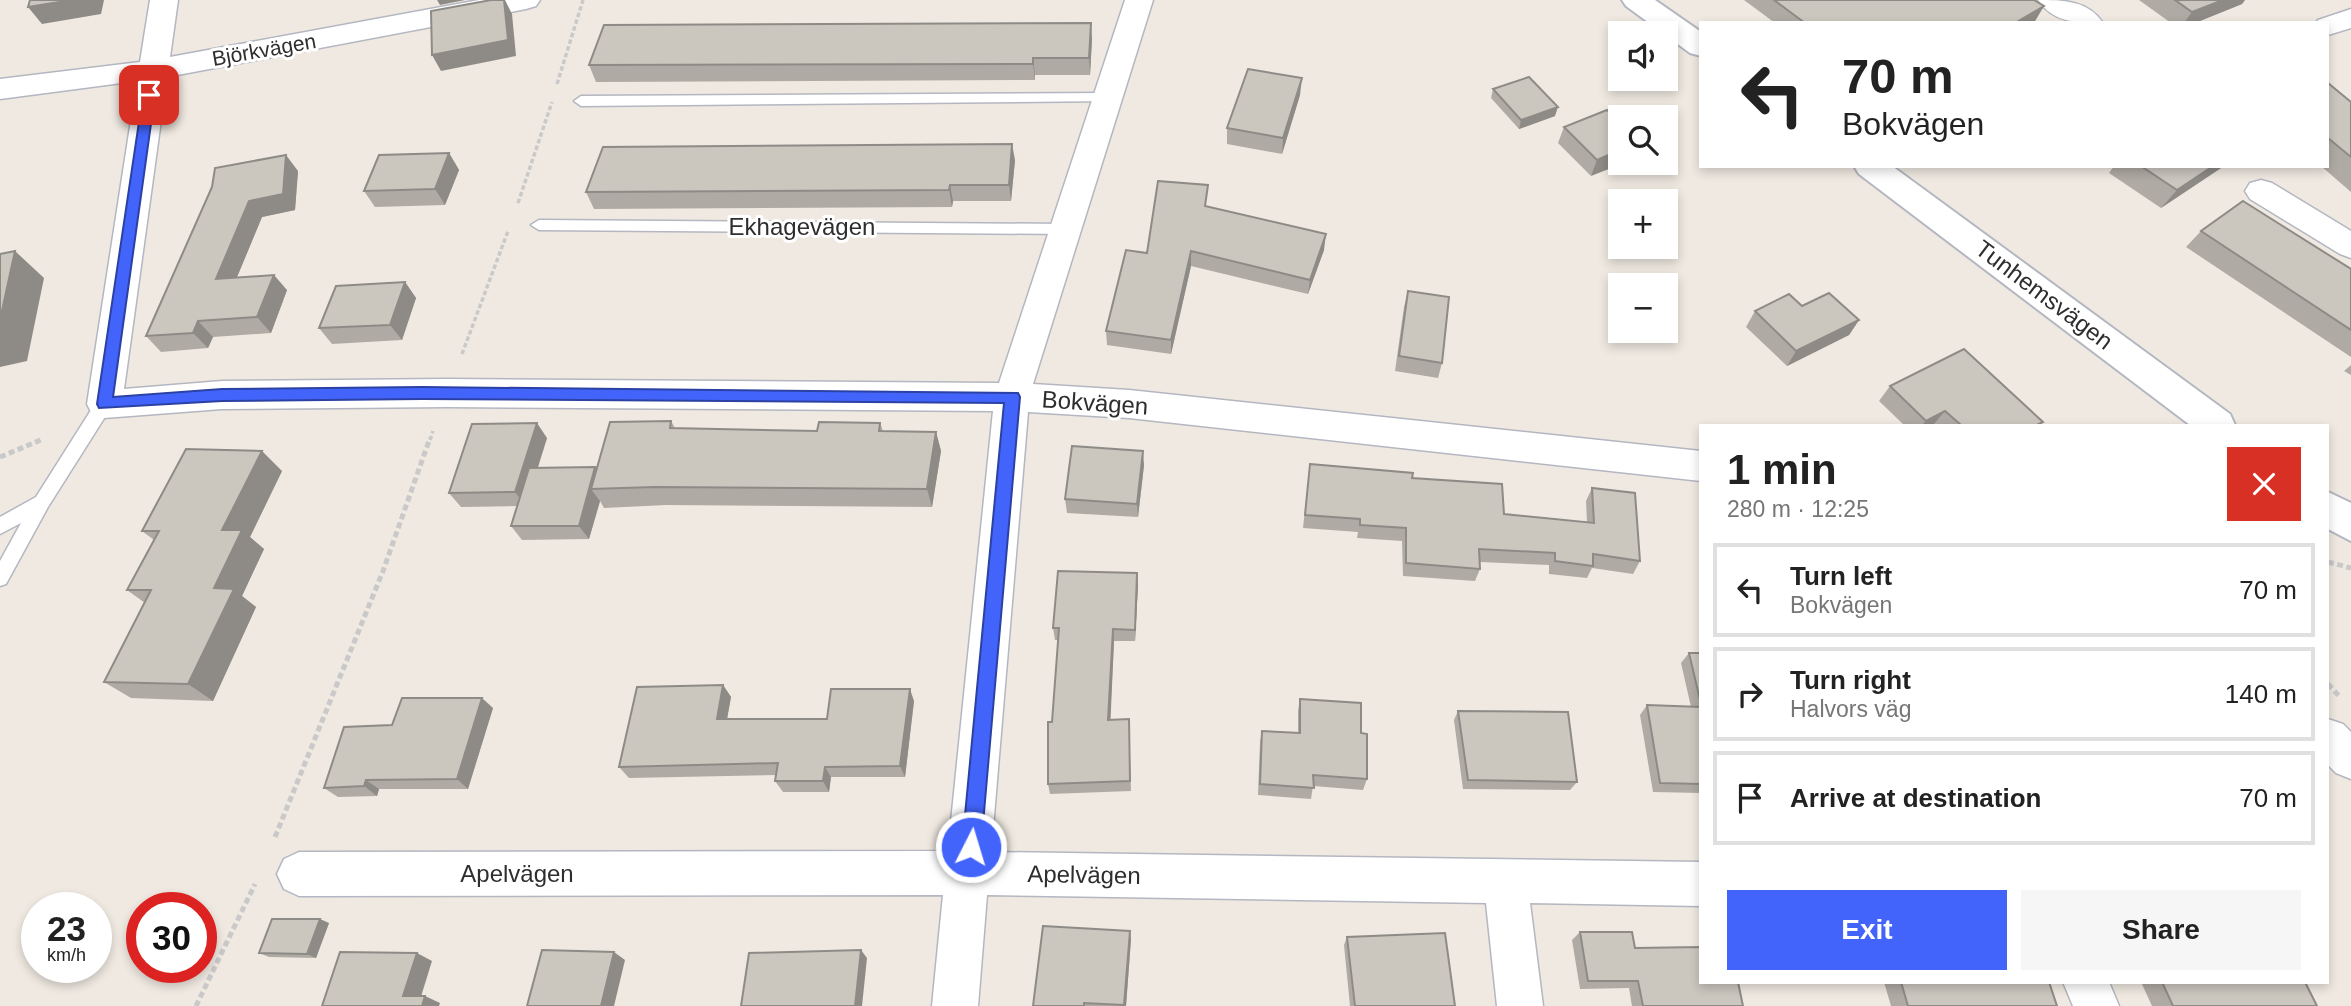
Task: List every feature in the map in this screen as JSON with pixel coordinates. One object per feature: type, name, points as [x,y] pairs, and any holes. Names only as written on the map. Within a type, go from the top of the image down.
[{"type":"street","points":[[104,404],[164,0]]},
{"type":"street","name":"Björkvägen","points":[[0,89],[153,70],[526,0]]},
{"type":"street","points":[[955,1006],[1012,397],[1139,0]]},
{"type":"street","points":[[1636,0],[1699,45]]},
{"type":"street","points":[[2052,0],[2086,21]]},
{"type":"street","points":[[2329,26],[2351,18]]},
{"type":"street","name":"Tunhemsvägen","points":[[1873,168],[2216,424]]},
{"type":"street","points":[[2261,191],[2351,246]]},
{"type":"street","name":"Bokvägen","points":[[104,404],[222,395],[447,393],[1012,397],[1129,404],[1699,466]]},
{"type":"street","points":[[2329,509],[2351,525]]},
{"type":"street","points":[[2329,739],[2351,759]]},
{"type":"street","name":"Apelvägen","points":[[277,864],[1699,884]]},
{"type":"street","points":[[1505,881],[1520,1006]]},
{"type":"street","points":[[2086,984],[2096,1006]]},
{"type":"lane","points":[[581,101],[1108,98]]},
{"type":"lane","name":"Ekhagevägen","points":[[539,225],[1066,229]]},
{"type":"lane","points":[[0,578],[42,502],[104,404]]},
{"type":"lane","points":[[0,526],[42,502]]},
{"type":"path","points":[[556,89],[583,0]]},
{"type":"path","points":[[515,212],[552,101]]},
{"type":"path","points":[[196,1006],[277,864],[510,225]]},
{"type":"building","points":[[30,0],[72,0],[28,7]]},
{"type":"building","points":[[504,0],[508,40],[432,55],[431,11]]},
{"type":"building","points":[[1774,0],[2034,0],[2044,6],[2018,21],[1802,21]]},
{"type":"building","points":[[2175,0],[2223,0],[2192,12]]},
{"type":"building","points":[[1091,23],[1089,58],[1033,58],[1033,64],[589,65],[604,25]]},
{"type":"building","points":[[1248,69],[1302,78],[1283,138],[1227,128]]},
{"type":"building","points":[[1529,77],[1558,107],[1521,120],[1493,89]]},
{"type":"building","points":[[2329,84],[2351,102],[2351,157],[2329,139]]},
{"type":"building","points":[[1607,110],[1608,155],[1597,160],[1564,127]]},
{"type":"building","points":[[1012,144],[1009,185],[950,185],[949,190],[586,192],[603,147]]},
{"type":"building","points":[[449,153],[435,189],[364,191],[379,155]]},
{"type":"building","points":[[286,155],[283,194],[249,201],[216,279],[274,275],[257,317],[198,321],[193,333],[146,336],[212,187],[215,168]]},
{"type":"building","points":[[2144,168],[2210,168],[2177,190]]},
{"type":"building","points":[[1158,181],[1208,185],[1205,206],[1326,234],[1310,280],[1191,251],[1171,340],[1106,331],[1126,250],[1147,253]]},
{"type":"building","points":[[2243,201],[2351,269],[2351,330],[2201,231]]},
{"type":"building","points":[[15,251],[0,320],[0,254]]},
{"type":"building","points":[[405,282],[390,325],[319,328],[336,286]]},
{"type":"building","points":[[1408,291],[1449,297],[1442,363],[1399,356]]},
{"type":"building","points":[[1829,293],[1859,320],[1796,351],[1755,311],[1789,294],[1802,306]]},
{"type":"building","points":[[1964,349],[2043,422],[1960,424],[1945,411],[1926,421],[1890,386]]},
{"type":"building","points":[[671,421],[670,428],[817,431],[819,422],[880,423],[879,431],[936,432],[927,489],[591,489],[610,422]]},
{"type":"building","points":[[537,423],[515,492],[449,493],[472,424]]},
{"type":"building","points":[[1072,446],[1143,451],[1137,504],[1065,499]]},
{"type":"building","points":[[186,449],[262,451],[222,530],[242,530],[214,588],[234,589],[188,684],[104,682],[151,590],[127,590],[159,531],[142,531]]},
{"type":"building","points":[[1310,464],[1413,473],[1412,478],[1502,484],[1504,514],[1594,523],[1592,488],[1635,493],[1640,561],[1593,554],[1593,566],[1555,561],[1555,553],[1479,549],[1480,569],[1406,563],[1406,528],[1360,525],[1360,519],[1305,515]]},
{"type":"building","points":[[595,467],[579,526],[511,526],[529,468]]},
{"type":"building","points":[[1058,571],[1137,573],[1135,630],[1113,629],[1108,720],[1129,719],[1130,781],[1048,784],[1048,722],[1052,722],[1059,628],[1053,628]]},
{"type":"building","points":[[1689,653],[1699,653],[1699,696]]},
{"type":"building","points":[[723,685],[717,719],[827,719],[831,689],[910,689],[900,766],[825,767],[823,781],[775,781],[778,763],[619,767],[637,687]]},
{"type":"building","points":[[402,698],[482,698],[457,779],[366,780],[364,786],[324,788],[344,727],[392,725]]},
{"type":"building","points":[[1300,699],[1361,703],[1361,733],[1367,734],[1367,779],[1313,775],[1314,788],[1260,784],[1262,731],[1300,733]]},
{"type":"building","points":[[1647,705],[1699,707],[1699,784],[1660,783]]},
{"type":"building","points":[[1458,711],[1568,712],[1577,782],[1468,780]]},
{"type":"building","points":[[272,919],[320,919],[307,954],[259,953]]},
{"type":"building","points":[[1043,926],[1130,931],[1124,1005],[1084,1003],[1084,1006],[1033,1006]]},
{"type":"building","points":[[1580,932],[1632,932],[1635,948],[1699,947],[1699,984],[1738,984],[1743,1006],[1643,1006],[1638,981],[1588,981]]},
{"type":"building","points":[[1445,933],[1455,1006],[1355,1006],[1347,937]]},
{"type":"building","points":[[542,950],[614,952],[601,1006],[527,1006]]},
{"type":"building","points":[[861,950],[855,1006],[741,1006],[749,953]]},
{"type":"building","points":[[340,952],[417,953],[403,996],[425,996],[422,1006],[322,1006]]},
{"type":"building","points":[[1902,984],[2050,984],[2057,1006],[1908,1006]]},
{"type":"building","points":[[2163,984],[2306,984],[2317,1006],[2173,1006]]},
{"type":"route","points":[[149,95],[104,404],[222,395],[422,393],[1012,397],[971,847]]}]
